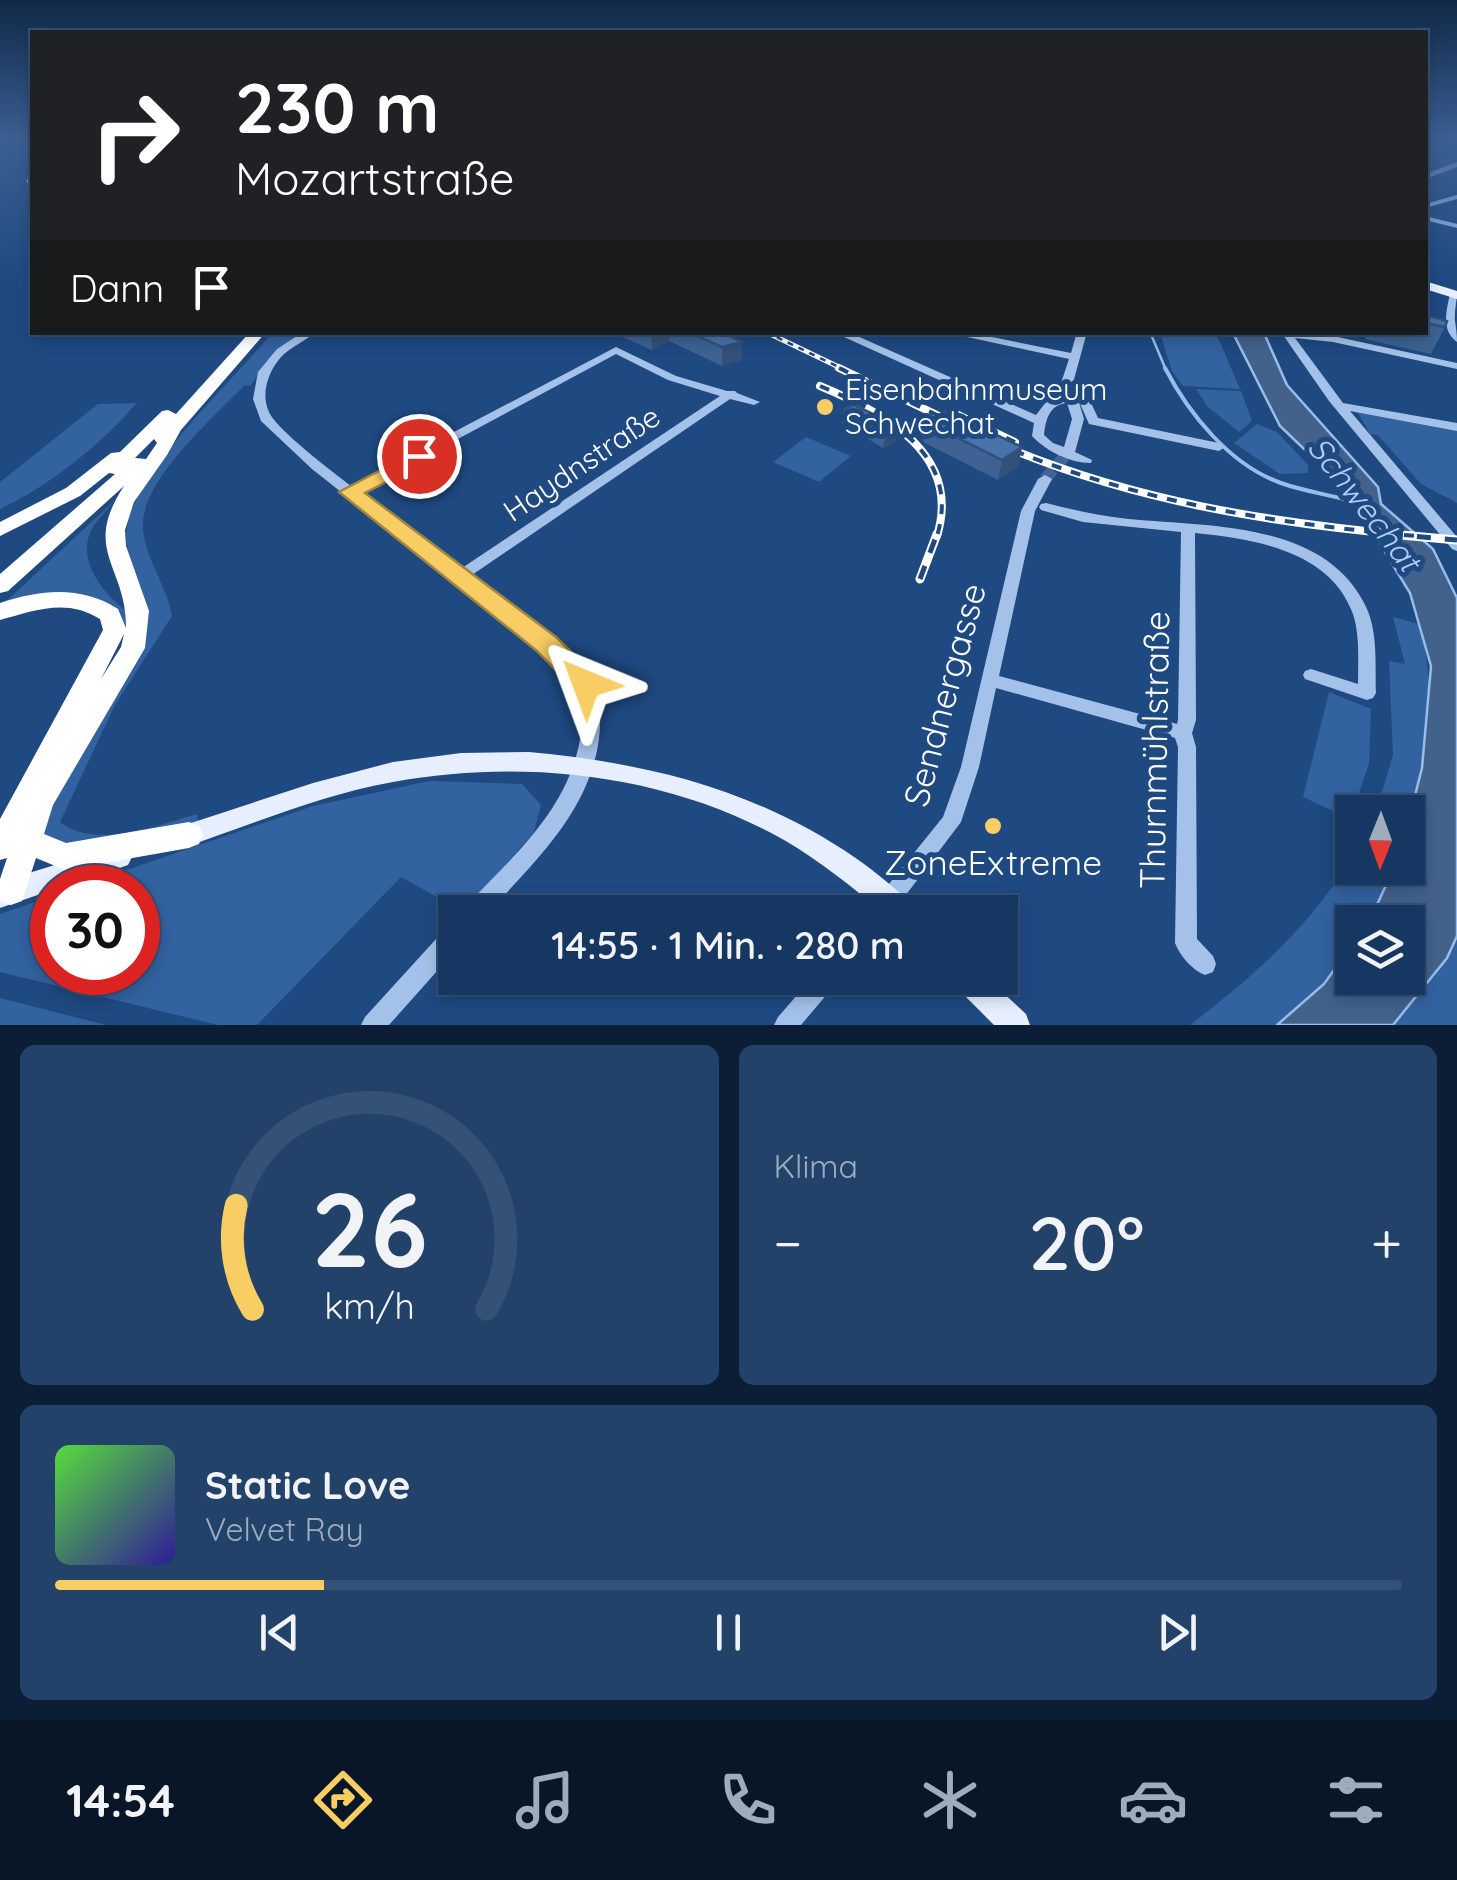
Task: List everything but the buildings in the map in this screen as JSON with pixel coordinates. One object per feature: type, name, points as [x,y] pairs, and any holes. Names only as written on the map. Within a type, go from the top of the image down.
[{"type":"highway","points":[[0,568],[134,450],[229,350],[250,337]]},
{"type":"highway","points":[[0,586],[172,430],[250,337]]},
{"type":"highway","points":[[13,843],[133,648],[141,623],[138,600],[116,555],[115,530],[120,508],[167,444],[172,430]]},
{"type":"highway","points":[[0,530],[46,509],[134,450]]},
{"type":"highway","points":[[0,612],[33,602],[83,600],[110,615],[115,630],[13,843],[6,893]]},
{"type":"highway","points":[[13,843],[65,858],[189,835]]},
{"type":"main road","points":[[1428,287],[1456,294]]},
{"type":"main road","points":[[6,893],[394,772],[479,762],[581,766],[660,780],[768,818],[812,842],[874,895]]},
{"type":"main road","points":[[984,995],[1015,1025]]},
{"type":"street","points":[[1428,205],[1457,196]]},
{"type":"street","points":[[1428,219],[1457,226]]},
{"type":"street","points":[[1456,294],[1449,320],[1457,339]]},
{"type":"street","points":[[304,335],[264,372],[260,404],[272,427],[582,675],[591,713],[581,766],[556,821],[490,895]]},
{"type":"street","points":[[845,335],[1040,421]]},
{"type":"street","points":[[969,335],[1075,357]]},
{"type":"street","points":[[1070,450],[1078,426],[1067,380],[1081,335]]},
{"type":"street","points":[[1287,335],[1339,406],[1457,546]]},
{"type":"street","points":[[1294,335],[1350,342],[1457,366]]},
{"type":"street","points":[[350,492],[616,350],[672,378],[754,402]]},
{"type":"street","name":"Haydnstraße","points":[[460,576],[731,394]]},
{"type":"street","points":[[1086,460],[1038,436],[1040,421],[1050,402],[1083,396],[1093,421],[1219,447]]},
{"type":"street","points":[[1339,406],[1457,427]]},
{"type":"street","name":"Sendnergasse","points":[[900,895],[951,822],[991,680],[1028,510],[1045,479]]},
{"type":"street","points":[[1046,507],[1098,522],[1212,530],[1296,548],[1316,557],[1357,604],[1364,627],[1367,693],[1311,675]]},
{"type":"street","name":"Thurnmühlstraße","points":[[1188,530],[1188,681],[1183,733],[1187,747],[1186,943],[1205,964]]},
{"type":"street","points":[[991,680],[1183,733]]},
{"type":"street","points":[[374,1025],[438,954]]},
{"type":"street","points":[[786,1025],[812,995]]},
{"type":"shaded area","points":[[270,335],[297,335],[262,367],[251,386],[245,385],[198,432],[153,491],[143,528],[172,616],[115,705],[60,822],[75,830],[109,835],[197,814],[198,822],[86,849],[48,839],[43,831],[48,808],[144,640],[146,610],[130,563],[126,537],[143,486],[185,430]]},
{"type":"shaded area","points":[[1161,335],[1217,335],[1240,389],[1183,386],[1172,371]]},
{"type":"shaded area","points":[[1196,389],[1241,391],[1252,421],[1239,432],[1207,406]]},
{"type":"shaded area","points":[[137,403],[74,463],[0,509],[0,482],[98,404]]},
{"type":"shaded area","points":[[1357,411],[1457,430],[1457,503],[1421,484],[1378,435],[1370,434]]},
{"type":"shaded area","points":[[1257,424],[1277,432],[1308,465],[1308,473],[1280,474],[1234,443]]},
{"type":"shaded area","points":[[806,437],[851,456],[819,482],[773,462]]},
{"type":"shaded area","points":[[115,500],[92,529],[87,555],[95,576],[125,610],[127,629],[116,613],[87,597],[53,596],[0,607]]},
{"type":"shaded area","points":[[1393,617],[1419,624],[1429,699],[1415,795],[1381,795],[1393,755],[1389,661],[1405,664]]},
{"type":"shaded area","points":[[1329,692],[1371,709],[1369,764],[1358,795],[1335,795],[1335,812],[1303,797]]},
{"type":"shaded area","points":[[429,781],[522,784],[541,805],[534,832],[479,895],[438,898],[401,877],[257,1025],[218,1025],[95,995],[160,995],[160,865],[141,865],[313,806]]},
{"type":"shaded area","points":[[1335,883],[1386,885],[1377,905],[1335,905],[1335,970],[1316,995],[1290,1017],[1277,1025],[1190,1025],[1279,949]]},
{"type":"shaded area","points":[[30,904],[30,979],[0,972],[0,914]]},
{"type":"shaded area","points":[[1457,936],[1457,1025],[1393,1025],[1417,995],[1425,995],[1425,985],[1447,958]]},
{"type":"shaded area","points":[[0,998],[106,1025],[0,1025]]},
{"type":"water","name":"Schwechat","points":[[1234,335],[1265,335],[1287,385],[1378,487],[1381,504],[1433,549],[1457,598],[1457,936],[1447,958],[1425,985],[1425,905],[1377,905],[1386,885],[1425,885],[1425,795],[1415,795],[1422,768],[1431,666],[1410,593],[1347,490],[1280,426]]},
{"type":"water","points":[[1335,969],[1335,995],[1417,995],[1393,1025],[1277,1025],[1324,984]]},
{"type":"waterway","points":[[1151,335],[1166,369]]},
{"type":"waterway","name":"Schwechat","points":[[1166,369],[1199,420],[1245,464],[1281,483],[1358,503]]},
{"type":"tunnel","points":[[1045,479],[1070,450]]},
{"type":"railway","points":[[772,335],[845,370]]},
{"type":"railway","points":[[839,368],[964,428]]},
{"type":"railway","points":[[820,386],[892,424],[928,460],[938,482],[942,507],[937,536]]},
{"type":"railway","points":[[952,412],[1015,442]]},
{"type":"railway","points":[[996,443],[1098,480],[1202,506],[1308,524],[1416,536]]},
{"type":"railway","points":[[920,579],[937,534]]},
{"type":"railway","points":[[1389,534],[1457,540]]},
{"type":"place","name":"Eisenbahnmuseum Schwechat","points":[[825,407]]},
{"type":"place","name":"ZoneExtreme","points":[[993,826]]},
{"type":"route","points":[[419,456],[350,492],[546,644],[582,675],[586,684]]}]
